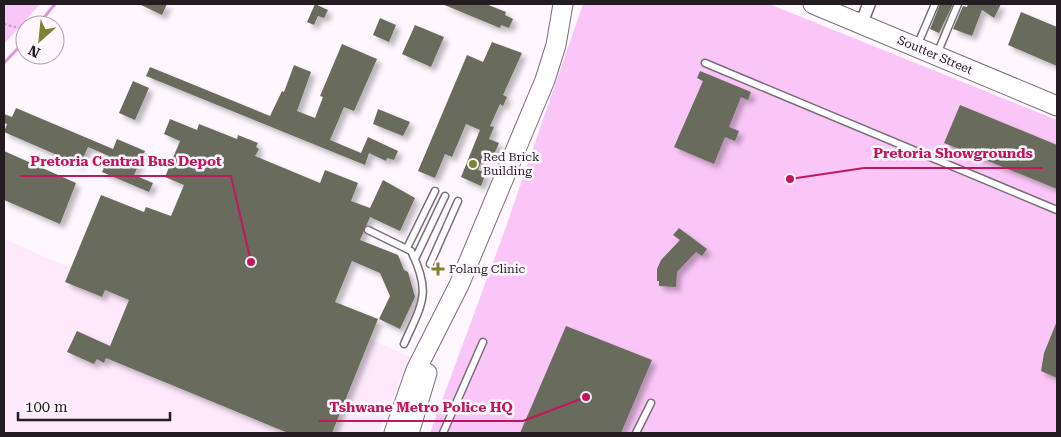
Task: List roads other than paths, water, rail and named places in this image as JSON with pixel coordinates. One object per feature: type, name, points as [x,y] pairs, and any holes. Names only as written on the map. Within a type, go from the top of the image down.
[{"type":"main road","name":"Soutter Street","points":[[813,4],[1057,106]]},
{"type":"main road","points":[[408,433],[419,363],[459,285],[545,80],[563,9]]},
{"type":"lane","points":[[861,24],[866,4]]},
{"type":"lane","points":[[861,24],[872,4]]},
{"type":"lane","points":[[916,47],[935,4]]},
{"type":"lane","points":[[937,55],[958,4]]},
{"type":"lane","points":[[705,63],[1057,210]]},
{"type":"lane","points":[[408,248],[434,191]]},
{"type":"lane","points":[[415,259],[446,196]]},
{"type":"lane","points":[[430,264],[458,201]]},
{"type":"lane","points":[[368,230],[408,248],[415,259],[424,290],[422,303],[404,344]]},
{"type":"lane","points":[[443,433],[483,342]]},
{"type":"lane","points":[[636,433],[651,403]]},
{"type":"waterway","points":[[46,15],[55,4]]},
{"type":"waterway","points":[[4,63],[15,51]]},
{"type":"place","name":"Red Brick Building","points":[[473,164]]},
{"type":"place","name":"Pretoria Showgrounds","points":[[790,179]]},
{"type":"place","name":"Pretoria Central Bus Depot","points":[[251,262]]},
{"type":"place","name":"Folang Clinic","points":[[438,269]]},
{"type":"place","name":"Tshwane Metro Police HQ","points":[[586,397]]}]
